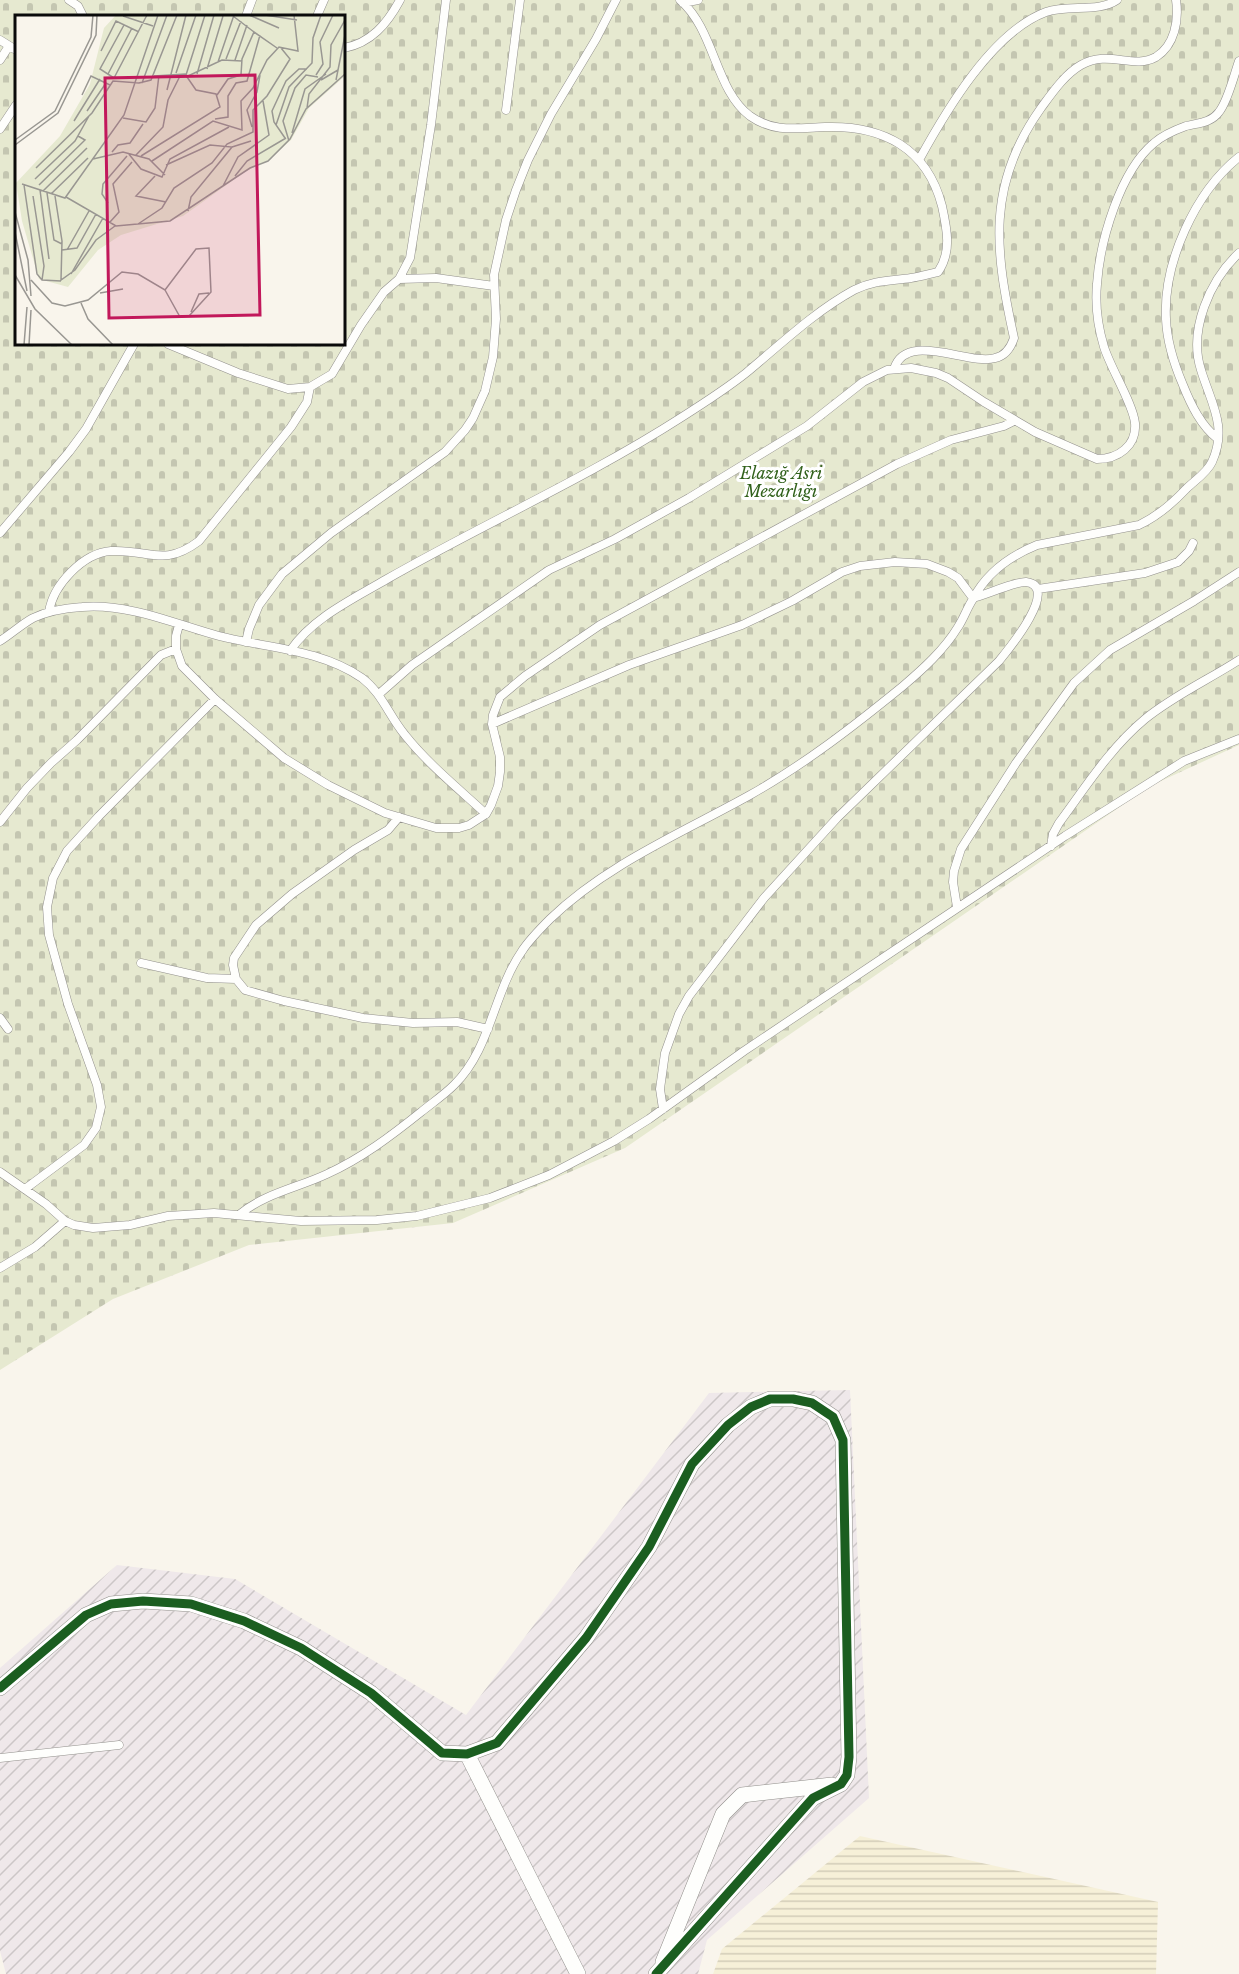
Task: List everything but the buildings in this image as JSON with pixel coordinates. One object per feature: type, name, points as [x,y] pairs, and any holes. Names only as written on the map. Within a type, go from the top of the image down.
[{"type":"street","points":[[0,1688],[86,1615],[111,1605],[143,1601],[191,1604],[244,1621],[301,1648],[371,1693],[442,1753],[467,1754],[497,1743],[586,1638],[649,1547],[692,1464],[728,1425],[751,1407],[770,1399],[812,1402],[833,1417],[843,1440],[849,1757],[846,1775],[841,1784],[813,1797],[657,1973]]},
{"type":"street","points":[[467,1754],[578,1974]]},
{"type":"street","points":[[657,1973],[723,1814],[742,1795],[841,1784]]},
{"type":"lane","points":[[69,0],[80,3]]},
{"type":"lane","points":[[246,15],[252,0]]},
{"type":"lane","points":[[317,15],[324,0]]},
{"type":"lane","points":[[345,48],[361,42],[379,30],[392,15],[400,0]]},
{"type":"lane","points":[[170,345],[238,373],[288,388],[310,387],[333,374],[384,292],[399,279],[414,245],[446,0]]},
{"type":"lane","points":[[506,110],[520,0]]},
{"type":"lane","points":[[246,642],[259,605],[282,574],[331,533],[395,485],[445,452],[465,430],[480,405],[493,357],[496,263],[506,220],[528,160],[551,114],[596,39],[615,0]]},
{"type":"lane","points":[[682,1],[698,0]]},
{"type":"lane","points":[[919,160],[957,96],[995,48],[1017,28],[1046,12],[1064,7],[1111,5],[1117,0]]},
{"type":"lane","points":[[894,369],[902,356],[927,350],[989,359],[1001,356],[1011,346],[1014,338],[1000,259],[998,220],[1009,170],[1025,135],[1049,98],[1079,66],[1107,58],[1140,62],[1162,52],[1168,45],[1175,27],[1176,0]]},
{"type":"lane","points":[[290,651],[309,628],[353,599],[604,464],[683,416],[744,375],[801,325],[854,290],[880,281],[938,272],[943,264],[948,248],[943,213],[934,180],[919,160],[893,140],[862,130],[827,127],[784,129],[771,127],[748,115],[732,95],[703,30],[682,1]]},
{"type":"lane","points":[[0,40],[13,48],[0,60]]},
{"type":"lane","points":[[379,694],[412,666],[549,570],[615,538],[688,498],[807,426],[864,382],[887,370],[923,370],[948,378],[1014,421],[1066,446],[1097,459],[1115,457],[1129,446],[1135,431],[1135,423],[1104,347],[1097,310],[1098,272],[1106,236],[1114,211],[1137,161],[1165,135],[1215,117],[1221,110],[1239,62]]},
{"type":"lane","points":[[0,129],[15,106]]},
{"type":"lane","points":[[1218,438],[1209,432],[1198,415],[1179,375],[1167,336],[1166,301],[1173,264],[1188,224],[1219,175],[1239,157]]},
{"type":"lane","points":[[240,1214],[254,1203],[280,1191],[345,1166],[380,1144],[455,1085],[476,1055],[521,952],[568,903],[608,873],[782,776],[842,736],[934,657],[958,627],[984,582],[998,568],[1023,551],[1037,545],[1127,529],[1160,514],[1210,465],[1218,438],[1219,419],[1200,368],[1198,336],[1211,291],[1227,266],[1239,253]]},
{"type":"lane","points":[[399,279],[435,278],[494,286]]},
{"type":"lane","points":[[0,533],[86,429],[133,345]]},
{"type":"lane","points":[[49,612],[53,597],[61,582],[95,555],[115,551],[161,557],[184,551],[199,541],[291,427],[307,402],[310,387]]},
{"type":"lane","points":[[179,625],[176,649],[182,666],[215,699],[284,758],[328,785],[385,813],[436,828],[452,829],[468,825],[486,814],[495,796],[500,772],[500,757],[492,724],[493,715],[500,697],[525,676],[600,625],[914,455],[951,440],[1004,426],[1014,421]]},
{"type":"lane","points":[[973,598],[1020,583],[1029,583],[1038,589],[1145,573],[1178,562],[1190,551],[1193,543]]},
{"type":"lane","points":[[492,724],[629,665],[742,626],[842,572],[860,566],[895,562],[927,564],[958,578],[973,598]]},
{"type":"lane","points":[[957,907],[953,882],[961,849],[1016,763],[1074,683],[1110,650],[1239,572]]},
{"type":"lane","points":[[663,1109],[660,1089],[665,1053],[679,1014],[689,996],[764,898],[837,818],[999,661],[1012,645],[1035,607],[1039,596],[1038,589]]},
{"type":"lane","points":[[0,641],[32,618],[49,612],[75,607],[100,606],[143,614],[246,642],[309,655],[346,669],[363,679],[379,694],[406,736],[486,814]]},
{"type":"lane","points":[[0,822],[27,788],[51,763],[77,740],[161,655],[176,649]]},
{"type":"lane","points":[[1051,846],[1053,834],[1059,823],[1130,733],[1160,708],[1239,660]]},
{"type":"lane","points":[[25,1189],[84,1145],[96,1128],[101,1107],[97,1084],[68,1004],[49,935],[47,907],[53,878],[67,851],[215,699]]},
{"type":"lane","points":[[0,1172],[65,1221],[84,1227],[112,1228],[188,1214],[240,1214],[301,1221],[336,1222],[417,1216],[490,1198],[549,1175],[614,1141],[957,907],[1051,846],[1184,761],[1239,739]]},
{"type":"lane","points":[[399,817],[388,830],[354,850],[292,894],[256,925],[234,958],[236,979],[245,990],[363,1018],[413,1023],[457,1022],[488,1029]]},
{"type":"lane","points":[[141,963],[207,978],[236,979]]},
{"type":"lane","points":[[0,1018],[8,1029]]},
{"type":"lane","points":[[0,1268],[35,1247],[65,1221]]},
{"type":"lane","points":[[0,1758],[119,1745]]},
{"type":"shaded area","points":[[850,1390],[869,1798],[707,1940],[698,1974],[6,1974],[0,1951],[0,1668],[117,1565],[235,1579],[466,1715],[709,1393]]},
{"type":"shaded area","points":[[860,1836],[1158,1902],[1156,1974],[713,1974],[722,1949]]},
{"type":"green space","name":"Elazığ Asri Mezarlığı","points":[[0,0],[1239,0],[1239,745],[1150,786],[625,1148],[453,1223],[249,1245],[113,1299],[0,1370]]},
{"type":"cycle path","points":[[0,1688],[86,1615],[111,1604],[143,1601],[191,1604],[244,1621],[301,1648],[371,1693],[442,1753],[467,1754],[497,1743],[586,1638],[649,1547],[692,1464],[728,1425],[751,1407],[770,1399],[793,1399],[812,1403],[833,1417],[843,1440],[849,1757],[847,1775],[841,1784],[813,1798],[656,1974]]}]
